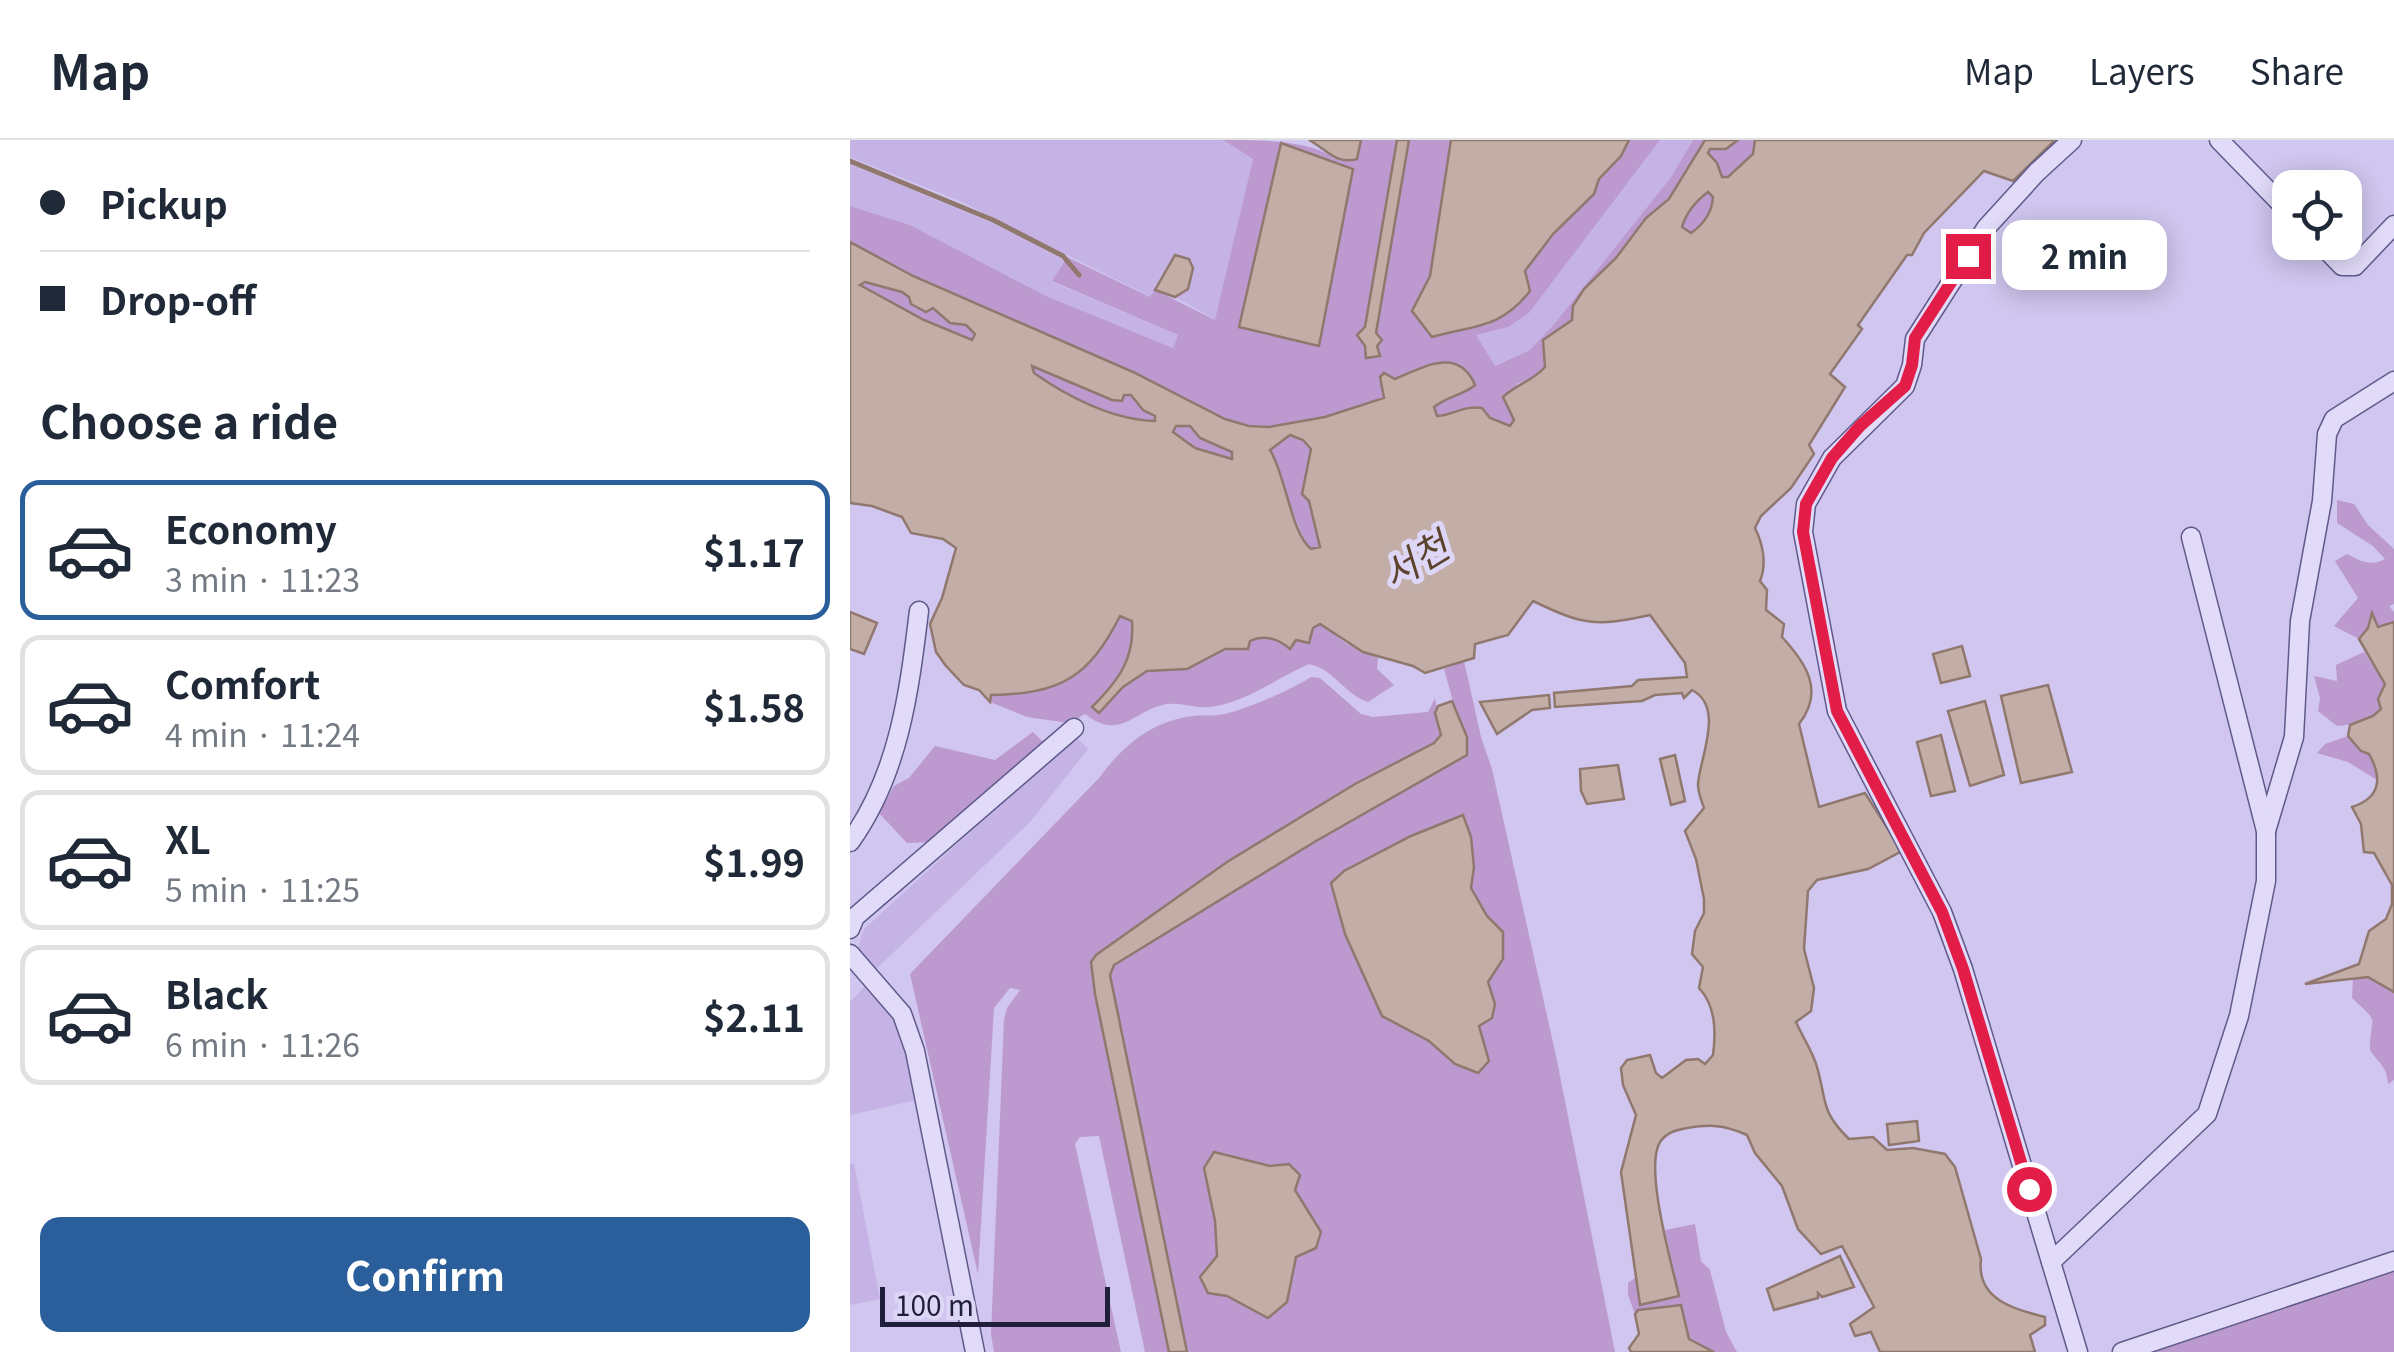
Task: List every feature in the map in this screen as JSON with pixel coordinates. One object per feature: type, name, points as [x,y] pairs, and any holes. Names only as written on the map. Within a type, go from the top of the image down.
[{"type":"street","points":[[2072,140],[1986,228],[1915,338],[1905,386],[1860,426],[1832,458],[1806,504],[1803,532],[1837,711],[1942,912],[1963,969],[2078,1352]]},
{"type":"street","points":[[2219,140],[2272,194]]},
{"type":"street","points":[[2362,258],[2394,226]]},
{"type":"street","points":[[2336,260],[2342,266],[2354,266],[2360,260]]},
{"type":"street","points":[[2266,831],[2294,736],[2300,621],[2322,501],[2328,434],[2334,420],[2394,381]]},
{"type":"street","points":[[2051,1262],[2207,1114],[2240,1016],[2266,881],[2266,831],[2192,537]]},
{"type":"street","points":[[850,842],[871,813],[899,738],[919,610]]},
{"type":"street","points":[[850,928],[855,917],[1074,728]]},
{"type":"street","points":[[850,954],[902,1014],[915,1051],[975,1352]]},
{"type":"street","points":[[2122,1352],[2394,1261]]},
{"type":"shaded area","points":[[850,140],[1223,140],[1253,159],[1216,320],[1175,297],[1182,294],[1174,255],[1151,297],[962,202],[850,157]]},
{"type":"shaded area","points":[[1223,140],[1283,142],[1334,158],[1357,158],[1361,140],[1397,140],[1365,327],[1357,335],[1365,346],[1366,358],[1382,340],[1376,333],[1409,140],[1451,140],[1430,276],[1412,311],[1468,327],[1488,325],[1553,234],[1594,194],[1599,179],[1621,156],[1629,140],[1660,140],[1529,313],[1508,327],[1476,335],[1495,366],[1530,350],[1671,177],[1693,140],[1705,140],[1669,199],[1646,218],[1616,258],[1584,289],[1573,306],[1572,320],[1543,350],[1546,367],[1537,376],[1517,384],[1510,426],[1490,418],[1482,408],[1437,416],[1434,407],[1457,392],[1469,391],[1429,366],[1395,379],[1380,378],[1384,398],[1325,417],[1269,427],[1249,426],[1225,419],[1133,372],[913,276],[850,242],[850,206],[910,225],[1046,296],[1173,348],[1178,335],[1052,281],[1067,257],[1150,297],[1155,290],[1215,320],[1253,159]]},
{"type":"shaded area","points":[[1660,140],[1693,140],[1671,177],[1555,323],[1530,350],[1494,366],[1475,335],[1508,327],[1529,313]]},
{"type":"shaded area","points":[[1738,140],[1755,140],[1757,144],[1743,165],[1722,177],[1708,153],[1710,148],[1726,149]]},
{"type":"shaded area","points":[[850,164],[992,223],[1064,260],[1052,282],[1178,335],[1173,348],[1046,296],[910,225],[850,206]]},
{"type":"shaded area","points":[[1708,192],[1713,197],[1707,218],[1691,233],[1682,228],[1692,208]]},
{"type":"shaded area","points":[[865,282],[909,295],[945,319],[966,324],[975,334],[972,340],[924,320],[859,284]]},
{"type":"shaded area","points":[[1032,366],[1112,400],[1131,394],[1143,410],[1155,417],[1155,422],[1092,405],[1034,373]]},
{"type":"shaded area","points":[[1176,426],[1190,426],[1200,438],[1232,452],[1232,459],[1195,448],[1173,432]]},
{"type":"shaded area","points":[[1290,435],[1303,440],[1311,449],[1302,494],[1309,501],[1321,547],[1311,549],[1306,543],[1270,450]]},
{"type":"shaded area","points":[[2337,500],[2354,504],[2368,525],[2394,549],[2394,604],[2389,606],[2394,622],[2368,628],[2359,639],[2334,626],[2358,598],[2335,561],[2347,554],[2370,563],[2385,559],[2373,546],[2337,523]]},
{"type":"shaded area","points":[[1120,615],[1132,621],[1128,658],[1110,688],[1092,706],[1147,671],[1197,664],[1208,655],[1258,637],[1296,639],[1320,624],[1347,644],[1378,658],[1377,669],[1394,685],[1368,702],[1326,671],[1309,664],[1236,701],[1210,707],[1163,705],[1117,725],[1097,722],[1085,714],[1069,723],[1027,717],[990,702],[991,695],[1035,691],[1070,678],[1097,654]]},
{"type":"shaded area","points":[[2364,652],[2385,684],[2379,699],[2381,709],[2360,721],[2337,726],[2318,711],[2320,698],[2314,676],[2337,681],[2336,665]]},
{"type":"shaded area","points":[[1464,661],[1492,769],[1556,1056],[1615,1352],[1187,1352],[1110,975],[1114,965],[1466,755],[1444,669]],"holes":[[[1463,815],[1471,837],[1471,887],[1487,916],[1503,932],[1503,959],[1487,982],[1495,1004],[1479,1026],[1482,1046],[1478,1073],[1455,1065],[1429,1041],[1382,1016],[1345,934],[1331,883],[1411,836]],[[1251,1161],[1300,1175],[1295,1190],[1316,1248],[1296,1257],[1287,1302],[1267,1318],[1227,1296],[1208,1293],[1200,1276],[1217,1256],[1215,1221],[1204,1169]]]},
{"type":"shaded area","points":[[1311,677],[1320,678],[1361,714],[1373,717],[1428,712],[1435,698],[1441,735],[1434,743],[1355,784],[1227,862],[1091,962],[1169,1352],[1145,1352],[1099,1136],[1080,1137],[1075,1144],[1121,1352],[994,1352],[991,1334],[1004,1020],[1020,990],[1010,988],[994,1008],[978,1274],[910,974],[1136,739],[1172,720],[1245,708]]},
{"type":"shaded area","points":[[1033,732],[1043,742],[934,842],[907,843],[879,813],[894,786],[909,778],[935,746],[995,760]]},
{"type":"shaded area","points":[[1075,736],[1088,749],[1031,821],[873,972],[856,955],[864,929]]},
{"type":"shaded area","points":[[2348,736],[2369,754],[2379,781],[2348,762],[2317,753],[2325,744]]},
{"type":"shaded area","points":[[2353,978],[2378,980],[2394,992],[2394,1080],[2388,1084],[2384,1069],[2370,1050],[2371,1017],[2352,998]]},
{"type":"shaded area","points":[[870,981],[899,1016],[921,1099],[850,1115],[850,1002]]},
{"type":"shaded area","points":[[854,1163],[880,1299],[850,1305],[850,1164]]},
{"type":"shaded area","points":[[1695,1224],[1701,1261],[1710,1270],[1726,1332],[1737,1352],[1714,1352],[1689,1339],[1681,1305],[1638,1310],[1635,1314],[1628,1295],[1628,1283],[1636,1277],[1640,1305],[1679,1296],[1665,1230]]},
{"type":"shaded area","points":[[2394,1269],[2394,1352],[2153,1352],[2175,1341]]},
{"type":"water","points":[[1309,140],[1361,140],[1357,159],[1350,160],[1337,158]]},
{"type":"water","points":[[1397,140],[1409,140],[1376,333],[1382,340],[1377,346],[1380,356],[1366,358],[1365,346],[1357,335],[1365,327]]},
{"type":"water","points":[[1451,140],[1629,140],[1621,156],[1599,179],[1594,194],[1553,234],[1525,271],[1530,291],[1519,303],[1486,324],[1432,337],[1412,311],[1430,276]]},
{"type":"water","name":"서천","points":[[1705,140],[1738,140],[1726,149],[1710,149],[1708,153],[1722,177],[1728,177],[1753,154],[1755,140],[2055,140],[2013,181],[1984,171],[1924,233],[1912,255],[1907,255],[1858,325],[1862,329],[1830,374],[1845,387],[1809,445],[1814,454],[1791,488],[1761,516],[1755,528],[1763,554],[1760,581],[1767,590],[1766,610],[1784,624],[1782,637],[1809,678],[1811,700],[1799,724],[1819,807],[1865,793],[1902,851],[1868,869],[1817,880],[1808,891],[1804,949],[1814,988],[1811,1011],[1796,1022],[1815,1061],[1829,1113],[1849,1139],[1873,1137],[1887,1150],[1913,1148],[1945,1154],[1955,1167],[1981,1259],[1984,1284],[2009,1306],[2045,1317],[2045,1325],[2030,1335],[2035,1352],[1880,1352],[1871,1332],[1855,1336],[1850,1324],[1874,1307],[1842,1246],[1821,1254],[1798,1229],[1782,1186],[1755,1153],[1747,1135],[1717,1126],[1679,1130],[1660,1142],[1656,1155],[1657,1194],[1679,1296],[1640,1305],[1621,1172],[1636,1115],[1623,1085],[1621,1068],[1627,1060],[1650,1055],[1656,1073],[1662,1078],[1686,1060],[1698,1059],[1705,1064],[1713,1055],[1713,1020],[1709,1003],[1699,988],[1703,967],[1692,954],[1704,899],[1696,859],[1685,831],[1704,808],[1698,784],[1709,720],[1702,698],[1692,690],[1684,698],[1682,693],[1655,695],[1642,701],[1555,707],[1554,693],[1687,677],[1685,663],[1650,615],[1590,622],[1533,601],[1508,635],[1475,644],[1474,658],[1425,673],[1363,652],[1320,624],[1313,628],[1309,643],[1296,640],[1290,649],[1276,640],[1261,638],[1250,641],[1248,649],[1225,649],[1187,669],[1147,671],[1123,687],[1099,713],[1092,707],[1117,678],[1131,647],[1132,621],[1120,616],[1097,654],[1070,678],[1036,691],[991,695],[990,702],[979,690],[964,685],[936,652],[930,624],[956,548],[943,539],[911,533],[902,517],[850,503],[850,242],[913,276],[1133,372],[1225,419],[1249,426],[1269,427],[1325,417],[1384,398],[1380,377],[1384,373],[1395,379],[1418,369],[1451,363],[1468,373],[1475,385],[1434,407],[1437,416],[1482,408],[1490,418],[1510,426],[1514,420],[1503,397],[1545,367],[1543,340],[1572,320],[1573,306],[1584,289],[1616,258],[1646,218],[1669,199]],"holes":[[[1708,192],[1713,197],[1703,222],[1691,233],[1682,227],[1696,203]],[[865,282],[902,292],[911,304],[926,312],[933,308],[950,323],[966,325],[975,334],[972,340],[924,320],[860,285]],[[1032,366],[1112,400],[1122,401],[1124,395],[1131,395],[1143,410],[1155,416],[1155,421],[1092,406],[1034,373]],[[1176,426],[1190,426],[1200,438],[1232,452],[1232,459],[1195,448],[1173,432]],[[1290,435],[1303,440],[1311,449],[1302,494],[1309,501],[1320,547],[1311,549],[1298,530],[1270,450]]]},
{"type":"water","points":[[1281,143],[1353,169],[1319,346],[1239,327]]},
{"type":"water","points":[[1175,255],[1189,259],[1193,268],[1188,289],[1175,297],[1155,290]]},
{"type":"water","points":[[850,612],[877,623],[864,654],[850,649]]},
{"type":"water","points":[[2372,613],[2378,627],[2394,622],[2394,992],[2368,977],[2305,984],[2359,964],[2369,931],[2386,919],[2392,904],[2392,885],[2374,853],[2364,852],[2361,824],[2352,807],[2373,793],[2377,779],[2369,754],[2348,736],[2350,725],[2381,709],[2378,699],[2385,684],[2359,639],[2368,628]]},
{"type":"water","points":[[1962,646],[1970,676],[1941,683],[1933,654]]},
{"type":"water","points":[[2048,685],[2072,772],[2021,783],[2001,696]]},
{"type":"water","points":[[1549,695],[1550,708],[1532,710],[1497,734],[1480,702]]},
{"type":"water","points":[[1452,701],[1467,737],[1467,755],[1316,841],[1114,965],[1110,975],[1187,1352],[1169,1352],[1091,962],[1227,862],[1355,784],[1434,743],[1441,735],[1435,713],[1438,706]]},
{"type":"water","points":[[1985,701],[2004,775],[1970,786],[1948,711]]},
{"type":"water","points":[[1941,735],[1955,791],[1931,796],[1917,742]]},
{"type":"water","points":[[1675,755],[1685,801],[1671,805],[1660,759]]},
{"type":"water","points":[[1618,765],[1624,799],[1587,804],[1581,791],[1580,769]]},
{"type":"water","points":[[1463,815],[1471,837],[1471,888],[1487,916],[1503,932],[1503,959],[1488,982],[1495,1004],[1492,1018],[1479,1026],[1489,1061],[1478,1073],[1455,1064],[1429,1041],[1382,1016],[1345,934],[1331,883],[1344,871],[1411,836]]},
{"type":"water","points":[[1917,1121],[1919,1141],[1889,1145],[1887,1124]]},
{"type":"water","points":[[1214,1152],[1270,1166],[1289,1164],[1300,1175],[1295,1190],[1321,1232],[1316,1248],[1296,1257],[1287,1302],[1268,1318],[1227,1296],[1208,1293],[1200,1277],[1217,1256],[1215,1221],[1204,1168]]},
{"type":"water","points":[[1840,1256],[1854,1287],[1822,1297],[1818,1293],[1818,1298],[1774,1310],[1767,1289]]},
{"type":"water","points":[[1681,1305],[1689,1339],[1714,1352],[1631,1352],[1629,1348],[1639,1334],[1635,1314],[1638,1310]]},
{"type":"waterway","points":[[850,161],[993,220],[1063,256],[1079,275]]},
{"type":"route","points":[[1968,256],[1915,338],[1905,386],[1860,426],[1832,458],[1806,504],[1803,532],[1837,711],[1942,912],[2029,1189]]}]
